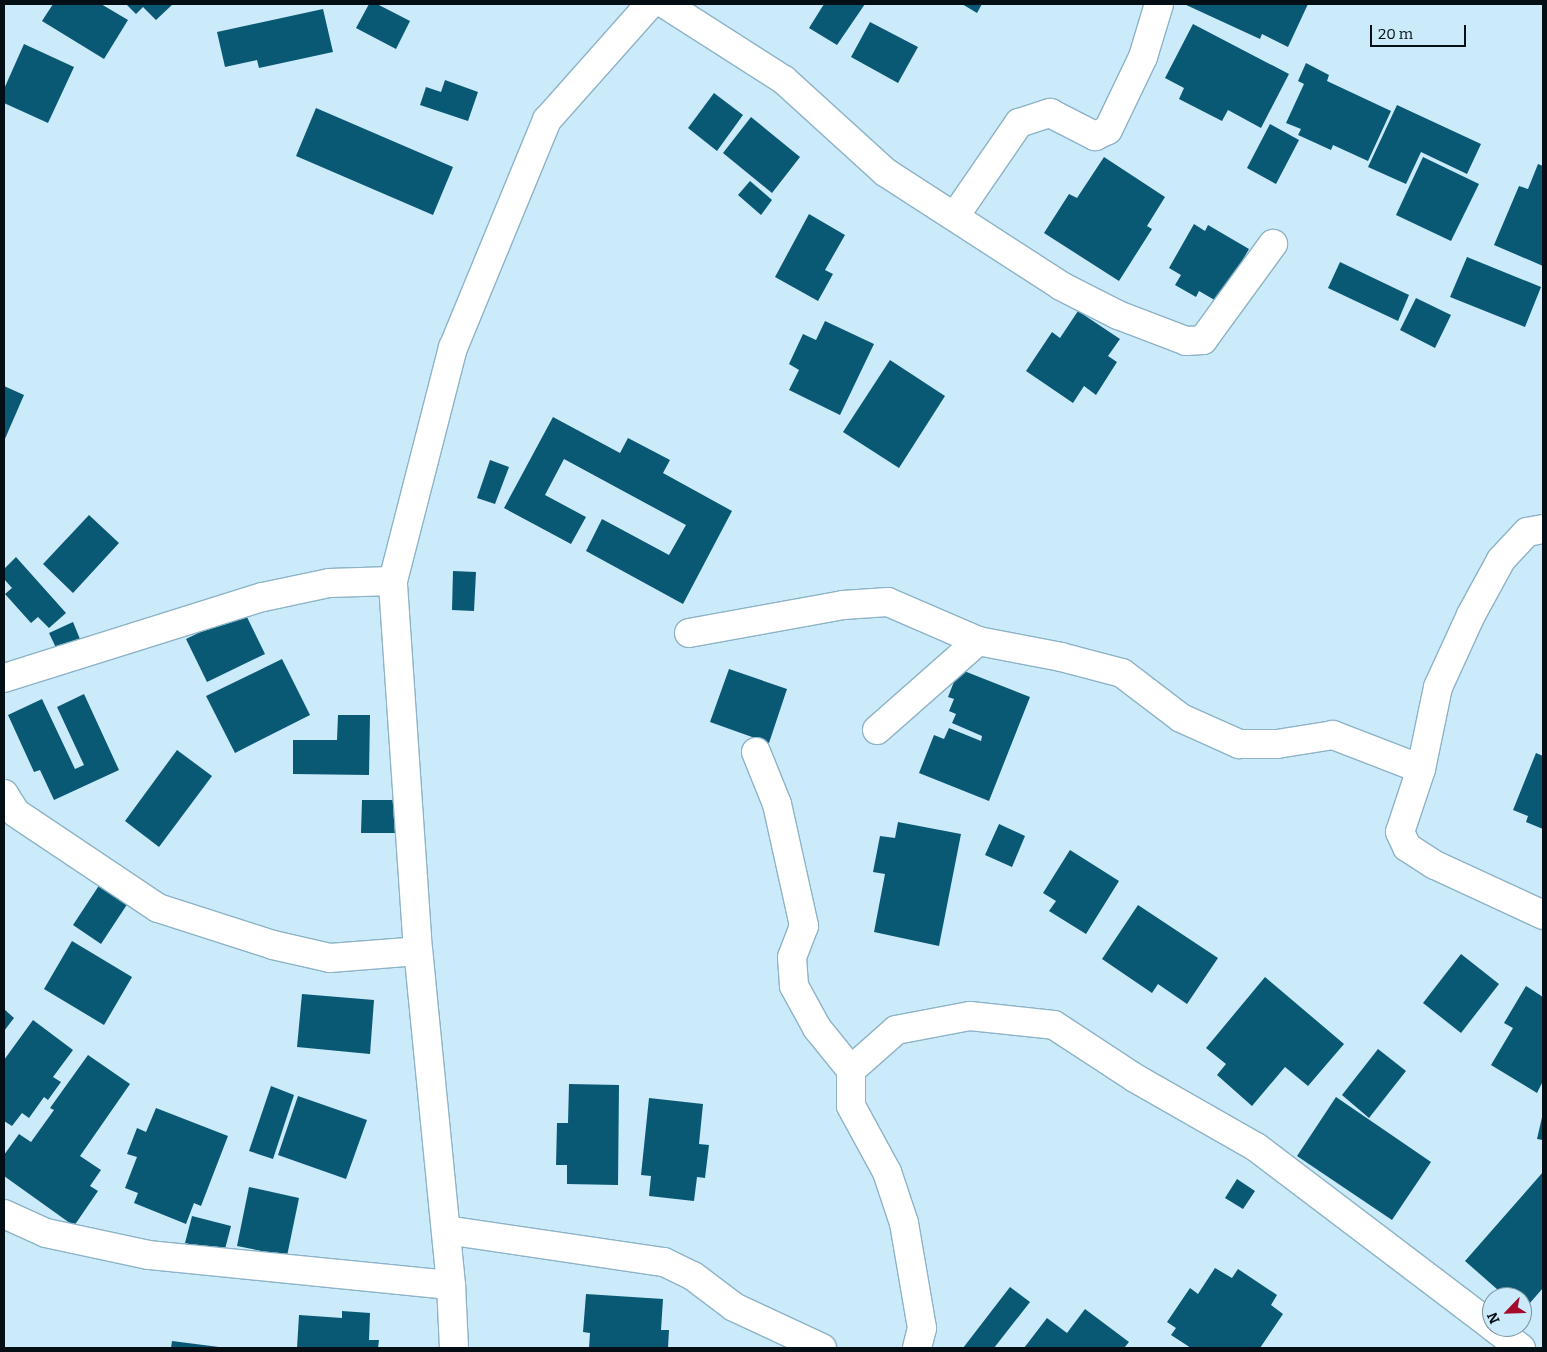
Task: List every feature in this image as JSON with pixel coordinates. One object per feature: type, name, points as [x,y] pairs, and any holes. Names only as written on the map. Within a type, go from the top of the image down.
[{"type":"street","points":[[454,1348],[451,1285],[418,951],[393,580],[453,348],[547,120],[650,4]]},
{"type":"street","points":[[664,4],[784,80],[885,172],[1061,286],[1118,315],[1186,341],[1202,340],[1272,244]]},
{"type":"street","points":[[954,216],[1019,123],[1050,113],[1095,136],[1108,130],[1143,58],[1159,4]]},
{"type":"street","points":[[1543,529],[1526,532],[1501,560],[1471,616],[1438,687],[1421,769],[1400,832],[1407,846],[1435,865],[1543,915]]},
{"type":"street","points":[[4,678],[263,597],[329,583],[393,580]]},
{"type":"street","points":[[689,633],[843,605],[888,602],[978,641],[1061,657],[1122,673],[1181,718],[1239,744],[1277,744],[1333,735],[1421,769]]},
{"type":"street","points":[[877,730],[978,641]]},
{"type":"street","points":[[756,752],[777,804],[804,926],[792,957],[794,986],[817,1028],[851,1070],[851,1106],[887,1172],[904,1222],[922,1328],[917,1348]]},
{"type":"street","points":[[4,794],[16,813],[158,908],[273,945],[330,958],[418,951]]},
{"type":"street","points":[[851,1070],[896,1030],[970,1016],[1054,1025],[1135,1078],[1256,1147],[1482,1319]]},
{"type":"street","points":[[4,1214],[46,1233],[149,1255],[451,1285]]},
{"type":"street","points":[[446,1230],[664,1262],[693,1276],[734,1308],[822,1348]]},
{"type":"street","points":[[1506,1337],[1521,1348]]},
{"type":"building","points":[[53,4],[101,4],[128,20],[104,59],[42,21]]},
{"type":"building","points":[[126,4],[173,4],[156,20],[143,7],[136,14]]},
{"type":"building","points":[[369,4],[377,4],[410,21],[396,49],[356,28]]},
{"type":"building","points":[[824,4],[865,4],[837,45],[809,28]]},
{"type":"building","points":[[962,4],[982,4],[977,13]]},
{"type":"building","points":[[1184,4],[1308,4],[1288,47],[1262,34],[1260,39]]},
{"type":"building","points":[[323,9],[333,52],[259,68],[257,60],[225,67],[217,32]]},
{"type":"building","points":[[870,22],[918,47],[898,83],[851,57]]},
{"type":"building","points":[[1193,24],[1289,74],[1261,128],[1228,110],[1222,121],[1179,99],[1184,88],[1165,78]]},
{"type":"building","points":[[24,44],[74,67],[48,123],[4,103],[4,89]]},
{"type":"building","points":[[1306,63],[1329,75],[1327,81],[1391,111],[1368,161],[1333,145],[1331,150],[1298,135],[1301,129],[1286,123],[1304,84],[1298,81]]},
{"type":"building","points":[[445,80],[478,92],[468,121],[420,105],[426,87],[441,92]]},
{"type":"building","points":[[714,93],[743,115],[717,151],[688,128]]},
{"type":"building","points":[[1397,105],[1481,144],[1467,174],[1421,152],[1406,184],[1368,167]]},
{"type":"building","points":[[316,108],[453,167],[433,215],[296,156]]},
{"type":"building","points":[[751,117],[800,157],[772,193],[723,153]]},
{"type":"building","points":[[1270,124],[1299,140],[1276,184],[1247,168]]},
{"type":"building","points":[[1104,157],[1165,197],[1147,226],[1152,229],[1119,281],[1044,233],[1069,194],[1077,198]]},
{"type":"building","points":[[1423,157],[1479,184],[1451,241],[1396,215]]},
{"type":"building","points":[[1538,164],[1543,166],[1543,266],[1494,245],[1519,186],[1528,189]]},
{"type":"building","points":[[750,181],[772,200],[761,215],[738,195]]},
{"type":"building","points":[[809,214],[845,235],[825,270],[833,274],[818,301],[775,277]]},
{"type":"building","points":[[1194,224],[1205,231],[1208,225],[1249,249],[1218,302],[1199,291],[1196,297],[1175,285],[1181,275],[1169,268]]},
{"type":"building","points":[[1467,257],[1541,287],[1525,327],[1450,297]]},
{"type":"building","points":[[1340,262],[1409,295],[1398,321],[1328,288]]},
{"type":"building","points":[[1416,298],[1451,315],[1435,348],[1400,330]]},
{"type":"building","points":[[1078,311],[1120,339],[1108,356],[1117,362],[1096,395],[1084,386],[1073,403],[1026,371],[1052,332],[1060,338]]},
{"type":"building","points":[[825,321],[874,344],[840,415],[789,390],[799,370],[789,364],[803,334],[816,340]]},
{"type":"building","points":[[890,360],[945,396],[899,468],[843,432]]},
{"type":"building","points":[[4,386],[24,395],[4,441]]},
{"type":"building","points":[[553,417],[620,453],[628,438],[670,460],[663,473],[732,511],[683,604],[586,551],[602,519],[669,555],[686,525],[564,459],[545,495],[586,517],[571,544],[504,508]]},
{"type":"building","points":[[490,460],[509,467],[495,504],[477,498]]},
{"type":"building","points":[[89,515],[119,543],[73,593],[43,564]]},
{"type":"building","points":[[16,557],[66,613],[49,628],[38,617],[31,623],[5,594],[12,588],[4,579],[4,569]]},
{"type":"building","points":[[453,571],[476,572],[474,611],[452,610]]},
{"type":"building","points":[[244,611],[265,654],[207,682],[186,639]]},
{"type":"building","points":[[73,622],[82,644],[59,654],[49,633]]},
{"type":"building","points":[[282,659],[310,715],[235,753],[206,696]]},
{"type":"building","points":[[729,669],[787,689],[769,743],[710,722]]},
{"type":"building","points":[[959,669],[1030,697],[989,801],[919,773],[934,735],[944,739],[949,728],[981,741],[982,736],[952,723],[956,714],[949,711],[954,699],[948,697]]},
{"type":"building","points":[[84,694],[119,770],[54,800],[40,770],[34,772],[8,715],[42,699],[75,769],[84,765],[57,707]]},
{"type":"building","points":[[338,715],[370,715],[369,775],[293,774],[293,740],[337,740]]},
{"type":"building","points":[[177,750],[212,776],[159,847],[125,821]]},
{"type":"building","points":[[1536,753],[1543,756],[1543,829],[1526,822],[1528,816],[1513,810]]},
{"type":"building","points":[[362,800],[394,800],[395,833],[361,833]]},
{"type":"building","points":[[898,822],[961,834],[939,946],[874,932],[885,874],[873,872],[880,836],[895,838]]},
{"type":"building","points":[[999,824],[1025,836],[1012,867],[985,855]]},
{"type":"building","points":[[1070,850],[1119,881],[1086,934],[1049,911],[1056,901],[1043,893]]},
{"type":"building","points":[[100,884],[128,903],[101,944],[73,925]]},
{"type":"building","points":[[1138,905],[1218,958],[1187,1004],[1158,984],[1152,993],[1102,959]]},
{"type":"building","points":[[72,941],[132,977],[104,1025],[44,989]]},
{"type":"building","points":[[1461,954],[1499,984],[1461,1033],[1423,1003]]},
{"type":"building","points":[[1265,977],[1344,1044],[1308,1086],[1285,1067],[1252,1106],[1217,1075],[1226,1064],[1206,1048]]},
{"type":"building","points":[[1526,986],[1543,997],[1543,1081],[1537,1093],[1491,1065],[1513,1028],[1504,1023]]},
{"type":"building","points":[[302,994],[374,1000],[370,1054],[297,1047]]},
{"type":"building","points":[[4,1009],[14,1018],[4,1031]]},
{"type":"building","points":[[33,1020],[73,1050],[53,1077],[61,1082],[48,1100],[44,1097],[29,1118],[22,1113],[12,1126],[4,1121],[4,1060]]},
{"type":"building","points":[[1378,1049],[1406,1071],[1369,1118],[1342,1095]]},
{"type":"building","points":[[88,1055],[130,1084],[80,1156],[101,1170],[90,1186],[98,1191],[74,1226],[4,1176],[4,1155],[19,1134],[31,1142],[54,1110],[50,1108]]},
{"type":"building","points":[[569,1084],[619,1085],[618,1185],[567,1184],[567,1165],[556,1165],[557,1123],[568,1123]]},
{"type":"building","points":[[271,1086],[294,1095],[273,1159],[249,1151]]},
{"type":"building","points":[[298,1096],[367,1120],[346,1179],[278,1155]]},
{"type":"building","points":[[1336,1097],[1431,1162],[1392,1220],[1297,1156]]},
{"type":"building","points":[[649,1098],[703,1104],[699,1144],[709,1145],[705,1178],[697,1177],[694,1201],[649,1196],[651,1176],[641,1175]]},
{"type":"building","points":[[156,1108],[228,1136],[201,1206],[194,1203],[186,1224],[134,1203],[138,1193],[125,1188],[137,1157],[127,1154],[137,1128],[146,1132]]},
{"type":"building","points":[[1543,1113],[1543,1140],[1537,1139]]},
{"type":"building","points":[[1543,1172],[1543,1288],[1532,1301],[1532,1287],[1495,1287],[1465,1261]]},
{"type":"building","points":[[1237,1179],[1255,1191],[1243,1209],[1225,1198]]},
{"type":"building","points":[[249,1187],[299,1198],[287,1256],[237,1246]]},
{"type":"building","points":[[192,1216],[231,1226],[224,1253],[185,1243]]},
{"type":"building","points":[[1215,1268],[1232,1278],[1238,1269],[1277,1295],[1271,1305],[1283,1314],[1260,1348],[1191,1348],[1171,1335],[1176,1328],[1167,1322],[1190,1288],[1198,1294]]},
{"type":"building","points":[[1010,1287],[1030,1302],[994,1348],[963,1348]]},
{"type":"building","points":[[586,1294],[663,1299],[661,1330],[669,1330],[668,1348],[589,1348],[590,1333],[583,1332]]},
{"type":"building","points":[[1085,1309],[1129,1342],[1124,1348],[1024,1348],[1047,1318],[1067,1333]]},
{"type":"building","points":[[342,1311],[370,1313],[369,1340],[379,1340],[378,1348],[297,1348],[299,1315],[342,1318]]},
{"type":"building","points":[[172,1341],[219,1347],[171,1348]]}]
